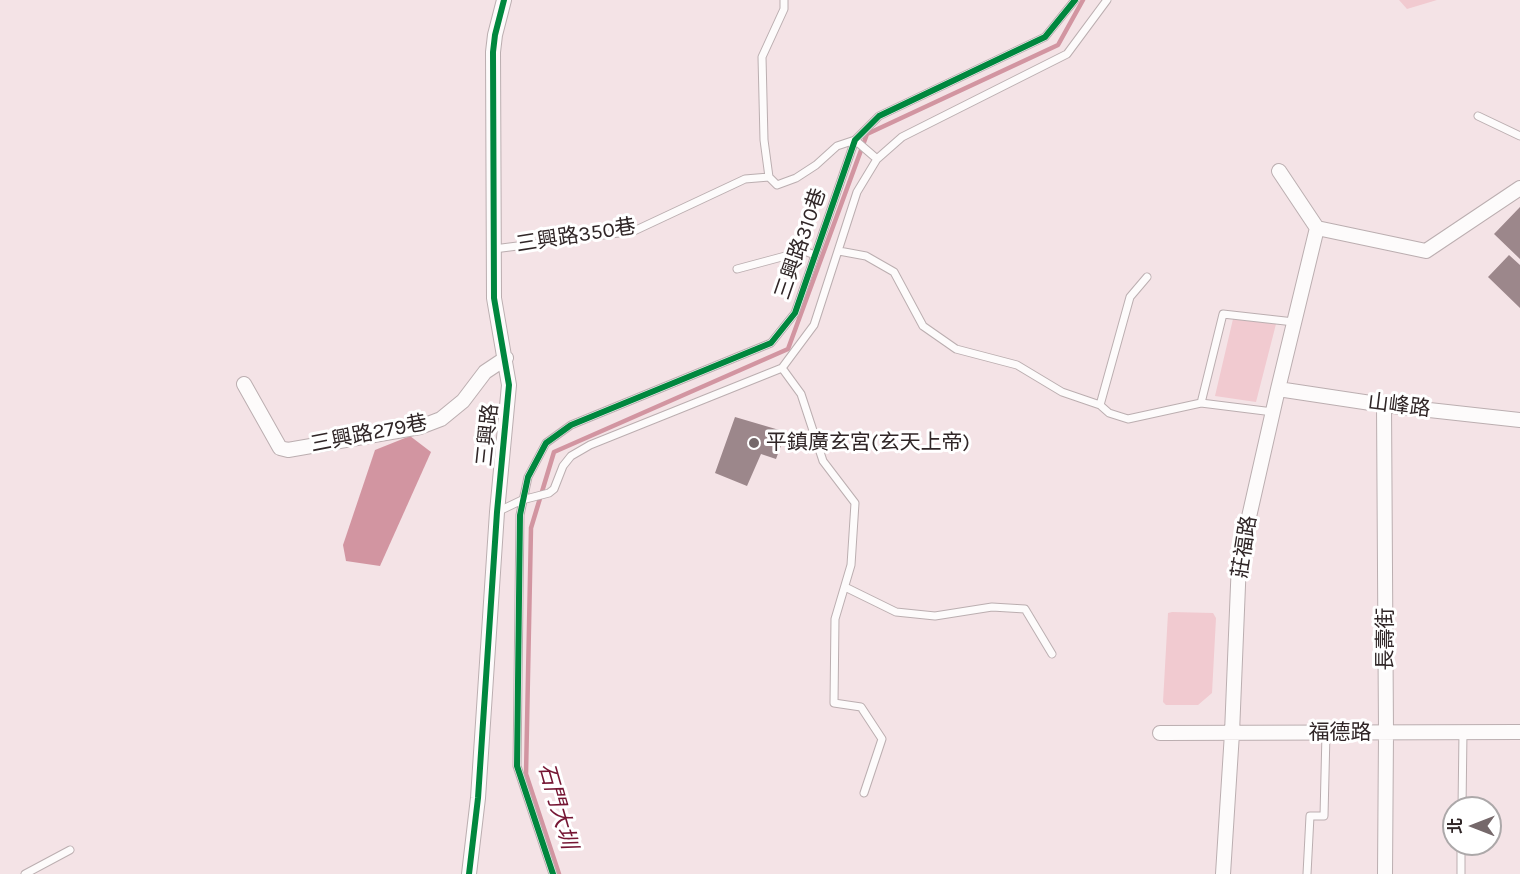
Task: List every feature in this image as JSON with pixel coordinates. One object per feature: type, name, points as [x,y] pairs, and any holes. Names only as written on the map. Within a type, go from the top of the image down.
[{"type":"street","name":"三興路","points":[[469,874],[478,798],[497,512],[509,385],[494,298],[493,52],[504,0]]},
{"type":"street","points":[[1278,171],[1317,228],[1426,251],[1520,188]]},
{"type":"street","name":"莊福路","points":[[1223,874],[1239,561],[1317,228]]},
{"type":"street","name":"三興路279巷","points":[[244,384],[280,448],[288,450],[420,428],[441,419],[464,401],[485,372],[506,358]]},
{"type":"street","name":"山峰路","points":[[1278,389],[1384,405],[1520,420]]},
{"type":"street","name":"長壽街","points":[[1384,405],[1385,874]]},
{"type":"street","name":"福德路","points":[[1160,733],[1520,732]]},
{"type":"lane","points":[[769,177],[764,140],[762,57],[784,9],[784,0]]},
{"type":"lane","name":"三興路310巷","points":[[553,874],[517,766],[524,499],[528,477],[546,443],[571,425],[771,342],[795,313],[857,142],[879,116],[1045,37],[1075,0]]},
{"type":"lane","name":"三興路310巷","points":[[782,368],[814,325],[857,192],[875,158],[902,137],[1067,54],[1107,0]]},
{"type":"lane","points":[[1478,116],[1520,136]]},
{"type":"lane","name":"三興路350巷","points":[[494,249],[634,231],[745,179],[769,177],[777,184],[796,178],[816,165],[837,146],[857,142]]},
{"type":"lane","points":[[857,142],[875,158]]},
{"type":"lane","points":[[736,269],[804,251],[815,255]]},
{"type":"lane","points":[[839,251],[866,256],[894,272],[922,326],[956,349],[1017,365],[1062,392],[1100,405],[1109,413],[1128,419],[1201,404],[1273,412]]},
{"type":"lane","points":[[1100,405],[1130,297],[1148,277]]},
{"type":"lane","points":[[1201,404],[1223,314],[1294,322]]},
{"type":"lane","points":[[497,512],[524,499],[545,494],[554,489],[563,466],[571,456],[590,445],[782,368],[801,394],[823,461],[855,503],[851,566],[836,618],[834,703],[861,707],[882,739],[864,793]]},
{"type":"lane","points":[[844,587],[896,612],[935,616],[992,607],[1025,609],[1052,654]]},
{"type":"lane","points":[[1462,796],[1463,732]]},
{"type":"lane","points":[[1307,874],[1310,816],[1324,816],[1326,733]]},
{"type":"lane","points":[[25,874],[70,850]]},
{"type":"lane","points":[[1461,856],[1461,874]]},
{"type":"shaded area","points":[[1399,0],[1437,0],[1407,9]]},
{"type":"shaded area","points":[[1233,319],[1276,324],[1256,402],[1215,396]]},
{"type":"shaded area","points":[[410,436],[431,452],[380,566],[346,561],[343,545],[375,450]]},
{"type":"shaded area","points":[[1168,613],[1213,613],[1216,618],[1212,693],[1198,705],[1166,705],[1163,702]]},
{"type":"building","points":[[1520,207],[1520,259],[1494,234]]},
{"type":"building","points":[[1509,255],[1520,265],[1520,308],[1488,277]]},
{"type":"building","name":"平鎮廣玄宮(玄天上帝)","points":[[735,417],[786,432],[776,459],[761,454],[747,486],[715,473]]},
{"type":"waterway","name":"石門大圳","points":[[559,874],[526,774],[531,528],[554,452],[788,349],[867,134],[1058,45],[1083,0]]},
{"type":"cycle path","points":[[469,874],[478,798],[497,512],[509,385],[494,298],[493,52],[504,0]]},
{"type":"cycle path","points":[[553,874],[517,766],[520,515],[528,477],[546,443],[571,425],[771,343],[795,313],[855,140],[879,116],[1045,37],[1075,0]]},
{"type":"place","name":"平鎮廣玄宮(玄天上帝)","points":[[754,443]]}]
